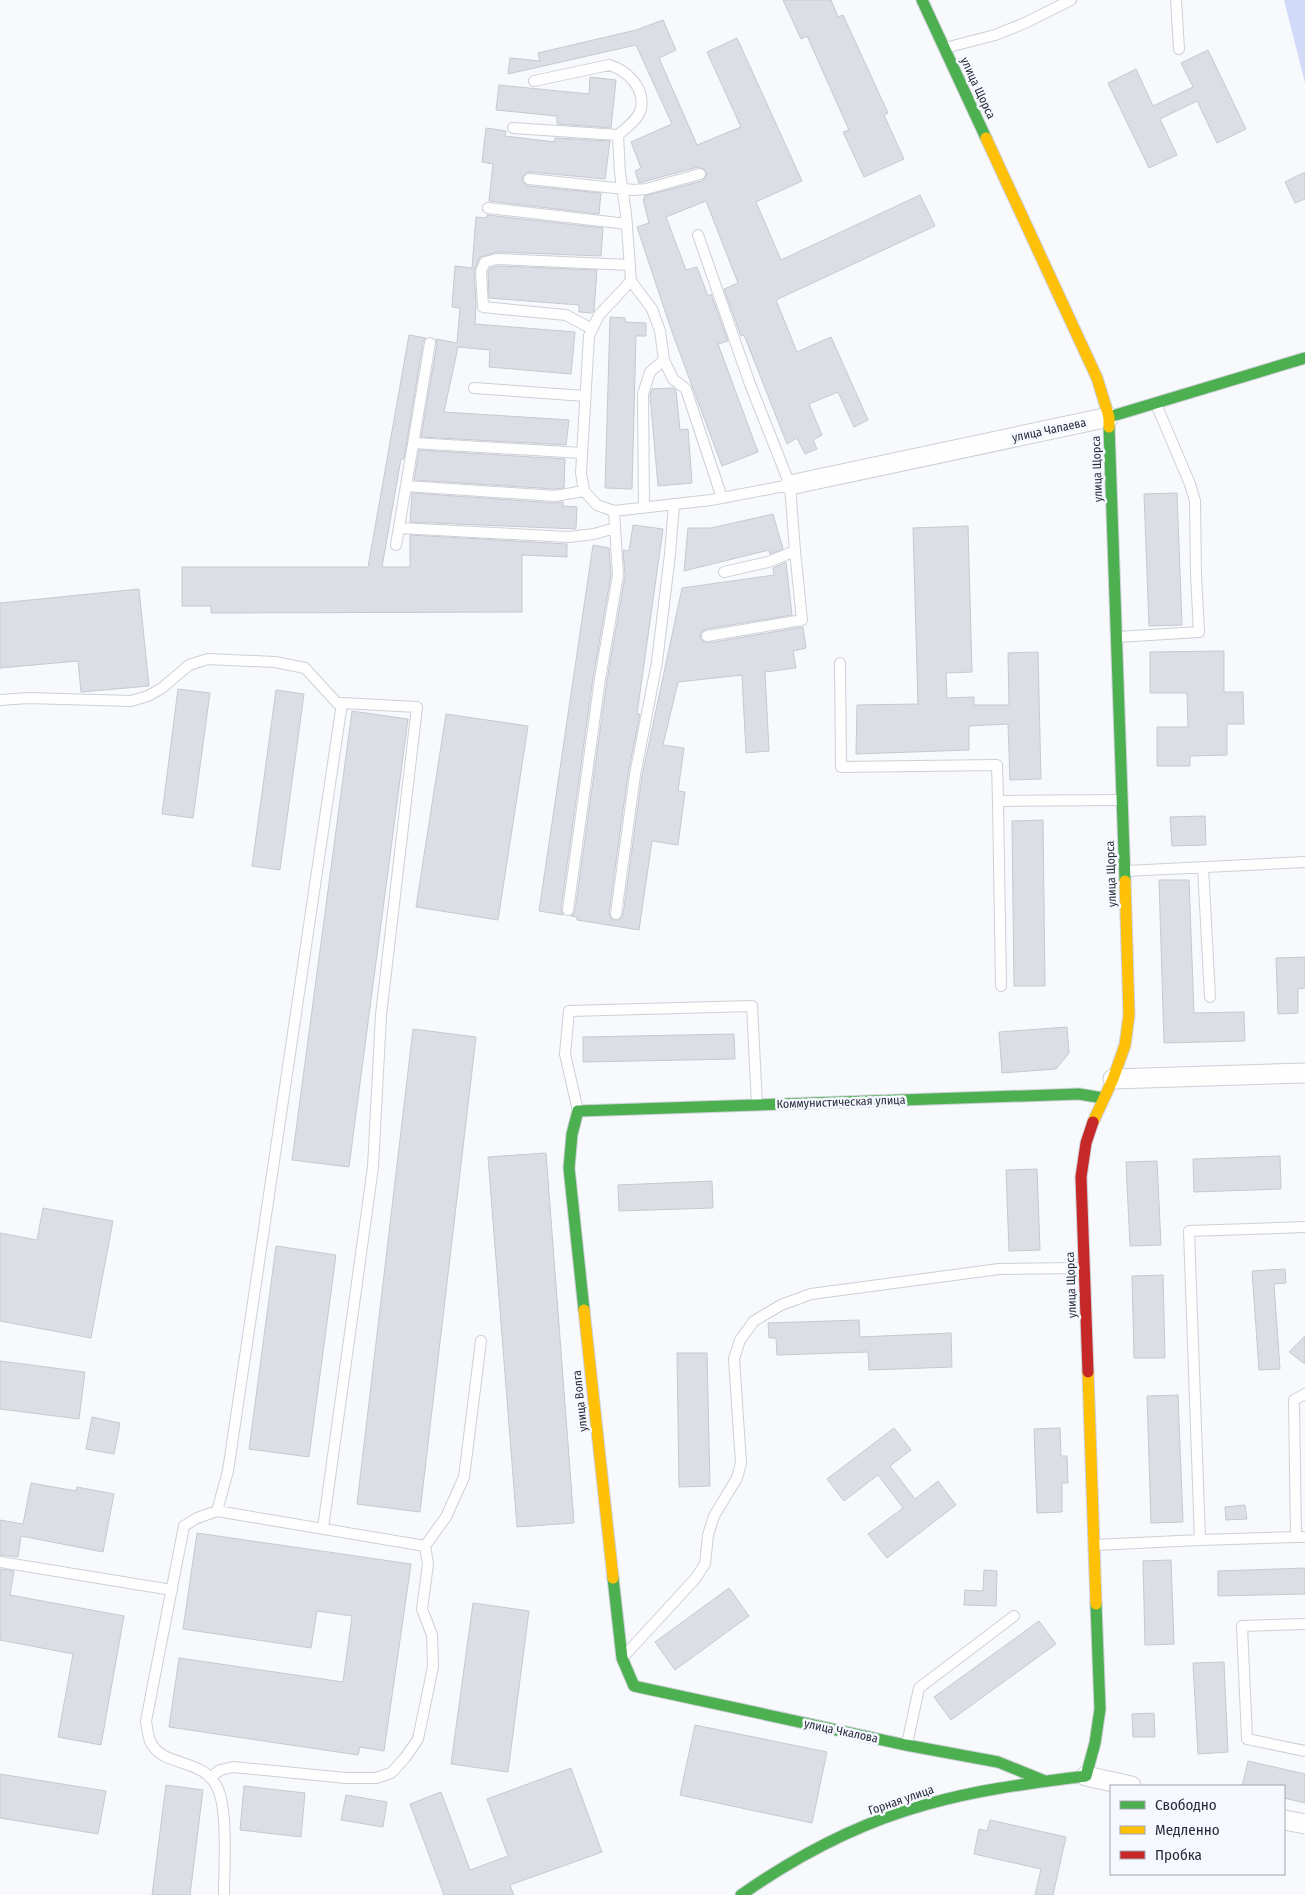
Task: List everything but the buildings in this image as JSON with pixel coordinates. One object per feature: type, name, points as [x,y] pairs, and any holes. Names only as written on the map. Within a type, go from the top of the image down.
[{"type":"main road","name":"улица Щорса","points":[[922,0],[1097,378],[1109,417],[1129,1015],[1126,1045],[1086,1143],[1082,1168],[1100,1709],[1095,1743],[1086,1776]]},
{"type":"main road","name":"улица Чапаева","points":[[1109,417],[1305,358]]},
{"type":"main road","name":"Коммунистическая улица","points":[[578,1111],[1079,1094],[1103,1098]]},
{"type":"main road","name":"улица Волга","points":[[578,1111],[572,1134],[568,1168],[622,1658],[634,1686]]},
{"type":"main road","name":"улица Чкалова","points":[[634,1686],[906,1745],[998,1762],[1045,1781]]},
{"type":"main road","name":"Горная улица","points":[[741,1895],[784,1867],[827,1844],[907,1811],[953,1797],[1086,1776]]},
{"type":"street","name":"улица Чапаева","points":[[790,486],[1109,417]]},
{"type":"street","points":[[1113,1079],[1305,1073]]},
{"type":"street","points":[[1086,1776],[1126,1785]]},
{"type":"street","points":[[1285,1820],[1305,1824]]},
{"type":"lane","points":[[944,49],[995,35],[1025,23],[1071,0]]},
{"type":"lane","points":[[1176,0],[1179,49]]},
{"type":"lane","points":[[513,128],[618,135],[638,115],[641,108],[641,99],[635,82],[619,68],[609,65],[534,81]]},
{"type":"lane","points":[[618,135],[631,281],[652,310],[660,331],[664,360],[673,379],[686,389],[722,498]]},
{"type":"lane","points":[[529,179],[622,189],[646,189],[700,174]]},
{"type":"lane","points":[[488,208],[626,224]]},
{"type":"lane","points":[[698,235],[750,384],[790,486],[802,620],[707,636]]},
{"type":"lane","points":[[592,329],[566,315],[483,307],[481,271],[485,262],[497,258],[630,265]]},
{"type":"lane","points":[[631,281],[599,315],[589,336],[581,473],[584,491],[597,505],[614,511],[722,498],[790,486]]},
{"type":"lane","points":[[396,545],[430,343]]},
{"type":"lane","points":[[644,508],[643,394],[650,372],[664,360]]},
{"type":"lane","points":[[474,388],[586,396]]},
{"type":"lane","points":[[1117,637],[1199,632],[1195,501],[1190,484],[1156,403]]},
{"type":"lane","points":[[414,443],[582,453]]},
{"type":"lane","points":[[406,486],[554,496],[584,491]]},
{"type":"lane","points":[[616,914],[635,775],[657,662],[674,504]]},
{"type":"lane","points":[[568,910],[600,679],[618,575],[614,511]]},
{"type":"lane","points":[[399,528],[569,537],[594,534],[615,528]]},
{"type":"lane","points":[[724,572],[768,562],[795,551]]},
{"type":"lane","points":[[0,700],[28,698],[131,701],[148,696],[162,688],[189,665],[208,659],[275,662],[305,668],[337,703],[417,707],[381,1015],[373,1167],[323,1528]]},
{"type":"lane","points":[[840,662],[841,767],[997,765],[1001,986]]},
{"type":"lane","points":[[216,1511],[228,1472],[342,703]]},
{"type":"lane","points":[[998,801],[1122,800]]},
{"type":"lane","points":[[1124,871],[1305,862]]},
{"type":"lane","points":[[1203,868],[1210,997]]},
{"type":"lane","points":[[578,1111],[565,1054],[569,1011],[752,1006],[757,1105]]},
{"type":"lane","points":[[1200,1540],[1189,1231],[1305,1227]]},
{"type":"lane","points":[[622,1658],[695,1579],[705,1564],[708,1536],[714,1516],[737,1478],[741,1463],[734,1359],[740,1340],[754,1321],[781,1304],[811,1294],[999,1269],[1084,1268]]},
{"type":"lane","points":[[210,1778],[220,1770],[233,1767],[346,1778],[376,1778],[391,1773],[418,1739],[433,1667],[432,1635],[422,1608],[428,1564],[425,1546],[446,1517],[464,1477],[481,1341]]},
{"type":"lane","points":[[1094,1546],[1301,1537],[1294,1400],[1305,1394]]},
{"type":"lane","points":[[224,1895],[224,1808],[218,1788],[206,1772],[163,1756],[151,1744],[146,1721],[184,1526],[197,1518],[216,1511],[425,1546]]},
{"type":"lane","points":[[0,1562],[172,1590]]},
{"type":"lane","points":[[906,1745],[919,1688],[1014,1616]]},
{"type":"lane","points":[[1305,1624],[1242,1626],[1247,1739],[1305,1751]]},
{"type":"shaded area","points":[[1284,0],[1305,0],[1305,83]]},
{"type":"traffic: fast","points":[[922,0],[986,138]]},
{"type":"traffic: fast","points":[[1109,417],[1305,358]]},
{"type":"traffic: fast","points":[[1109,427],[1125,881]]},
{"type":"traffic: fast","points":[[584,1310],[569,1168],[572,1134],[578,1111],[1079,1094],[1103,1098]]},
{"type":"traffic: fast","points":[[613,1578],[622,1658],[634,1686],[906,1745],[998,1762],[1045,1781]]},
{"type":"traffic: fast","points":[[741,1895],[785,1866],[831,1841],[903,1811],[987,1790],[1086,1776],[1095,1743],[1100,1709],[1096,1604]]},
{"type":"traffic: slow","points":[[986,138],[1097,378],[1109,417],[1109,427]]},
{"type":"traffic: slow","points":[[1093,1122],[1113,1079],[1125,1045],[1129,1015],[1125,881]]},
{"type":"traffic: slow","points":[[584,1310],[613,1578]]},
{"type":"traffic: slow","points":[[1088,1372],[1096,1604]]},
{"type":"traffic: jam","points":[[1088,1372],[1081,1177],[1086,1143],[1093,1122]]}]
